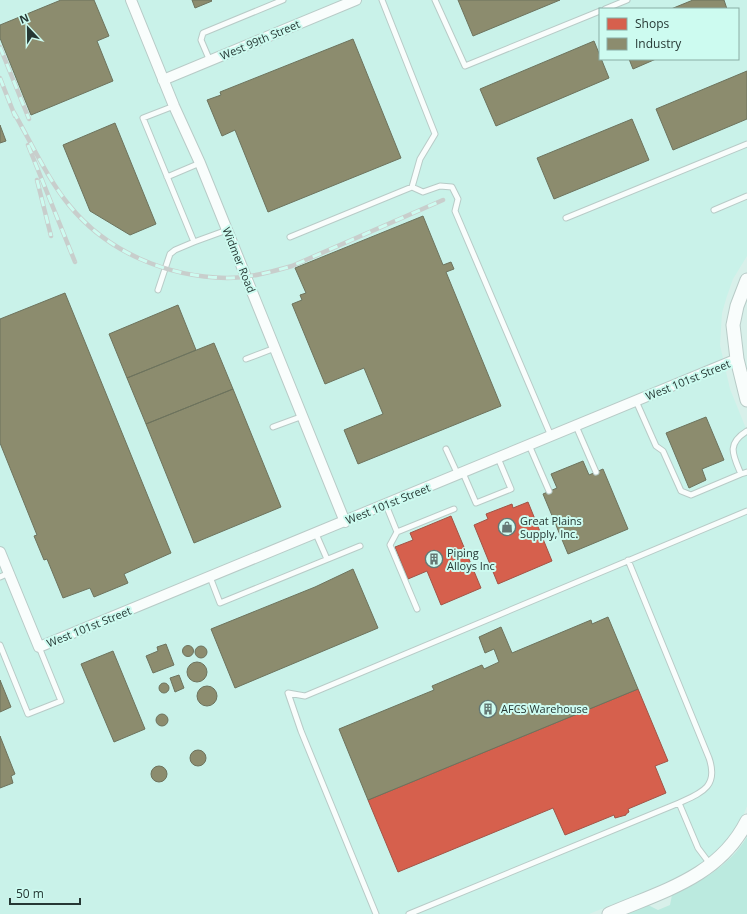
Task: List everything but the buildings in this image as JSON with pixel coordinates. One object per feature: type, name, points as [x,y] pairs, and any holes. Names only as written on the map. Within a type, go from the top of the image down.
[{"type":"street","name":"Widmer Road","points":[[131,0],[174,106],[200,163],[345,522]]},
{"type":"street","name":"West 99th Street","points":[[163,80],[210,61],[340,3],[356,0]]},
{"type":"street","points":[[747,280],[737,306],[733,325],[737,359],[747,400]]},
{"type":"street","name":"West 101st Street","points":[[39,648],[737,359]]},
{"type":"street","points":[[0,552],[4,575],[39,648]]},
{"type":"street","points":[[609,914],[684,882],[703,872],[721,857],[735,842],[747,821]]},
{"type":"lane","points":[[210,61],[201,40],[203,33],[283,0]]},
{"type":"lane","points":[[382,0],[435,134],[420,159],[412,187]]},
{"type":"lane","points":[[435,0],[465,66],[599,11]]},
{"type":"lane","points":[[607,8],[627,0]]},
{"type":"lane","points":[[174,106],[143,118],[194,242]]},
{"type":"lane","points":[[566,218],[747,144]]},
{"type":"lane","points":[[167,176],[200,163]]},
{"type":"lane","points":[[290,237],[412,187],[423,192],[440,186],[452,187],[458,198],[456,211],[552,436]]},
{"type":"lane","points":[[714,210],[747,196]]},
{"type":"lane","points":[[158,290],[170,254],[175,250],[194,242],[227,230]]},
{"type":"lane","points":[[246,359],[275,348]]},
{"type":"lane","points":[[636,401],[656,446],[663,451],[681,491],[691,495],[747,472]]},
{"type":"lane","points":[[273,427],[303,416]]},
{"type":"lane","points":[[576,426],[596,472]]},
{"type":"lane","points":[[741,474],[733,451],[734,442],[739,436],[747,431]]},
{"type":"lane","points":[[529,445],[549,491]]},
{"type":"lane","points":[[446,449],[476,503],[511,489],[498,458]]},
{"type":"lane","points":[[386,505],[397,532]]},
{"type":"lane","points":[[417,609],[390,545],[397,532],[454,509]]},
{"type":"lane","points":[[376,914],[301,731],[288,693],[305,696],[747,511]]},
{"type":"lane","points":[[316,534],[327,559]]},
{"type":"lane","points":[[210,577],[220,603],[360,546]]},
{"type":"lane","points":[[409,914],[679,803],[698,794],[706,788],[712,776],[712,766],[628,560]]},
{"type":"lane","points":[[0,645],[28,714],[61,701],[39,648]]},
{"type":"lane","points":[[679,803],[698,848],[711,866]]},
{"type":"shaded area","points":[[0,0],[747,0],[747,256],[733,279],[727,296],[722,313],[720,345],[730,389],[747,431],[747,806],[739,826],[719,851],[698,867],[681,877],[589,914],[0,914]]},
{"type":"shaded area","points":[[747,837],[747,914],[627,914],[648,905],[658,910],[670,905],[672,895],[714,872],[732,856]]},
{"type":"railway","points":[[0,47],[29,119]]},
{"type":"railway","points":[[0,78],[15,116]]},
{"type":"railway","points":[[13,111],[61,194],[84,222],[101,236],[140,259],[182,273],[205,277],[235,278],[260,274],[292,266],[443,200]]},
{"type":"railway","points":[[28,145],[75,262]]},
{"type":"railway","points":[[37,180],[51,236]]},
{"type":"place","name":"Great Plains Supply, Inc.","points":[[507,527]]},
{"type":"place","name":"Piping Alloys Inc","points":[[434,559]]},
{"type":"place","name":"AFCS Warehouse","points":[[488,709]]}]
